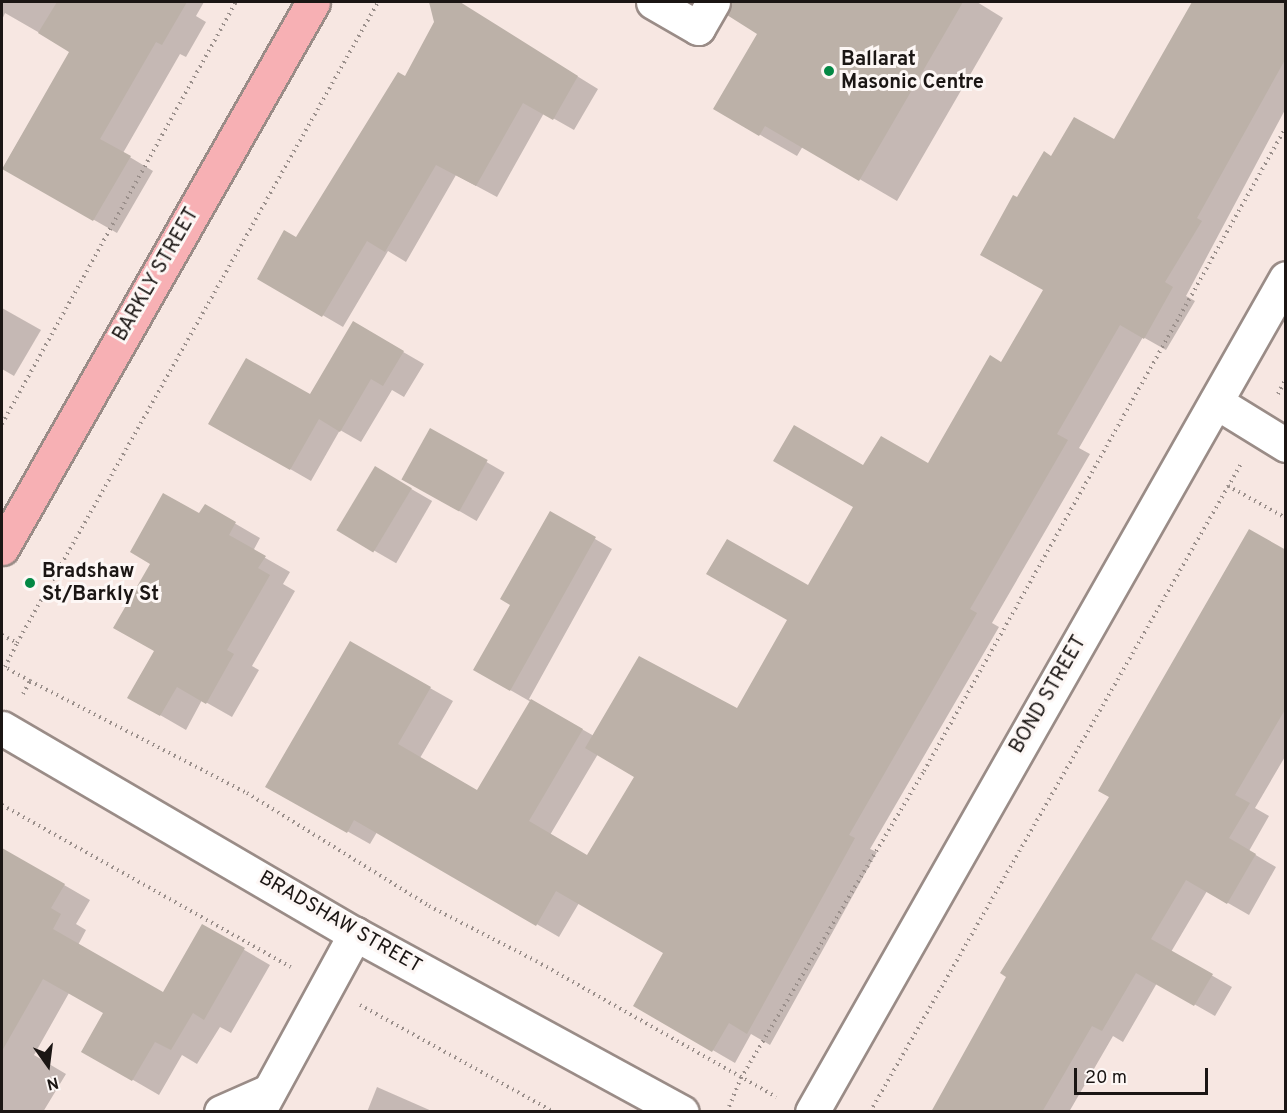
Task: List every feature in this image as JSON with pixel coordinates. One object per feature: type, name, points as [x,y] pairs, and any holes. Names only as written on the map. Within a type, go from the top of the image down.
[{"type":"main road","name":"BARKLY STREET","points":[[2,548],[313,2]]},
{"type":"street","points":[[653,2],[698,28],[713,2]]},
{"type":"street","name":"BOND STREET","points":[[812,1112],[1286,278]]},
{"type":"street","points":[[1216,402],[1272,438]]},
{"type":"street","name":"BRADSHAW STREET","points":[[2,728],[355,934],[682,1112]]},
{"type":"street","points":[[221,1112],[264,1101],[355,934]]},
{"type":"path","points":[[2,424],[236,2]]},
{"type":"path","points":[[378,2],[5,667],[247,793],[429,906],[536,960],[781,1100]]},
{"type":"path","points":[[728,1112],[741,1078],[924,771],[1286,127]]},
{"type":"path","points":[[870,1112],[1228,486],[1272,438]]},
{"type":"path","points":[[1228,486],[1286,518]]},
{"type":"path","points":[[2,635],[17,644]]},
{"type":"path","points":[[2,728],[30,681]]},
{"type":"path","points":[[2,804],[554,1112]]},
{"type":"building","points":[[57,2],[187,2],[162,45],[156,42],[100,139],[131,156],[93,221],[2,169],[69,52],[38,33]]},
{"type":"building","points":[[429,2],[460,2],[578,76],[553,120],[523,103],[476,186],[436,165],[385,252],[367,241],[322,317],[257,279],[284,230],[296,237],[398,72],[405,76],[434,22]]},
{"type":"building","name":"Ballarat Masonic Centre","points":[[732,2],[963,2],[859,181],[765,126],[759,136],[713,109],[757,34],[727,15]]},
{"type":"building","points":[[1192,2],[1286,2],[1286,58],[1197,218],[1202,221],[1165,282],[1173,287],[1144,339],[1120,325],[1057,434],[1068,440],[970,609],[977,613],[849,835],[855,838],[747,1034],[729,1023],[712,1052],[633,1006],[663,953],[556,891],[536,926],[354,820],[347,833],[265,787],[350,641],[431,687],[398,744],[477,790],[531,699],[583,729],[529,821],[587,855],[634,777],[585,748],[639,656],[737,708],[787,620],[706,574],[727,539],[808,585],[853,507],[773,461],[794,425],[863,465],[881,436],[928,463],[990,355],[1001,362],[1043,290],[980,255],[1013,195],[1017,197],[1044,151],[1051,156],[1074,117],[1114,139]]},
{"type":"building","points":[[353,321],[404,351],[383,386],[371,379],[340,432],[319,419],[290,470],[208,424],[246,358],[310,394]]},
{"type":"building","points":[[430,428],[488,460],[459,512],[401,480]]},
{"type":"building","points":[[375,466],[412,488],[373,552],[336,530]]},
{"type":"building","points":[[163,493],[199,513],[205,504],[236,522],[229,535],[266,556],[258,568],[270,575],[227,650],[234,654],[206,704],[177,687],[160,716],[127,698],[154,651],[113,628],[150,564],[130,552]]},
{"type":"building","points":[[550,511],[596,537],[510,691],[473,670],[510,605],[500,599]]},
{"type":"building","points":[[1249,529],[1286,550],[1286,708],[1235,795],[1250,803],[1229,838],[1256,854],[1227,904],[1186,880],[1151,939],[1213,974],[1194,1006],[1136,973],[1102,1031],[1092,1026],[1042,1112],[931,1112],[1006,977],[1000,973],[1109,797],[1098,791]]},
{"type":"building","points":[[2,848],[65,884],[51,908],[61,914],[53,929],[163,992],[202,924],[245,948],[204,1020],[193,1013],[171,1050],[155,1042],[132,1081],[81,1052],[103,1013],[43,979],[2,1051]]},
{"type":"place","name":"Ballarat Masonic Centre","points":[[829,71]]},
{"type":"place","name":"Bradshaw St/Barkly St","points":[[30,583]]}]
